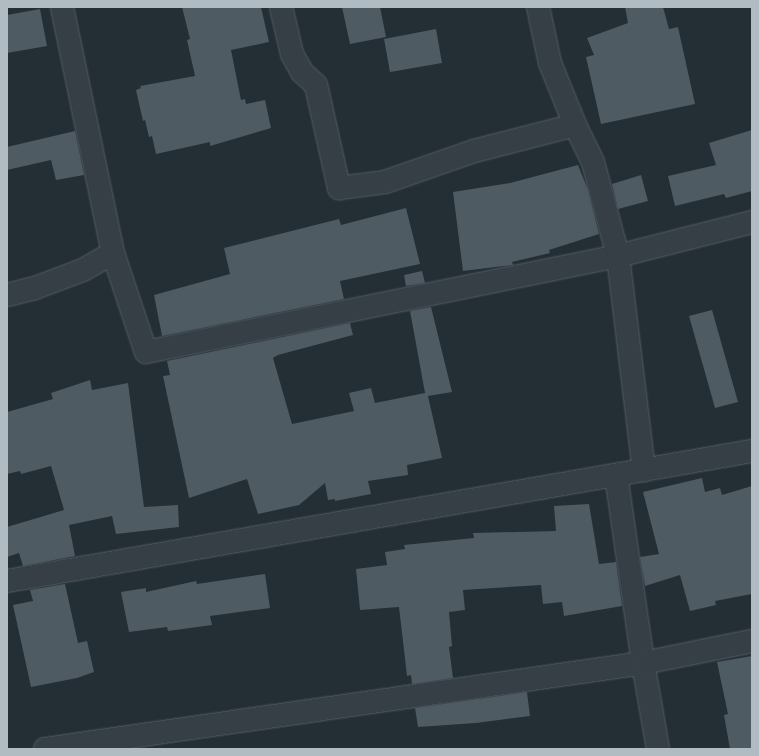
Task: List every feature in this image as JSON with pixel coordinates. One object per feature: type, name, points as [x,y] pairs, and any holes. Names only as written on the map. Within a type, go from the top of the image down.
[{"type":"street","points":[[62,7],[114,254],[146,352],[618,256],[752,222]]},
{"type":"street","points":[[281,7],[292,54],[302,72],[316,85],[339,188],[385,182],[474,151],[575,125]]},
{"type":"street","points":[[538,7],[550,63],[575,125],[593,162],[618,256],[644,470]]},
{"type":"street","points":[[7,295],[35,288],[76,273],[114,254]]},
{"type":"street","points":[[7,581],[752,451]]},
{"type":"street","points":[[616,475],[643,663],[658,749]]},
{"type":"street","points":[[45,749],[643,663],[752,641]]},
{"type":"building","points":[[182,7],[261,7],[269,42],[231,50],[241,100],[245,99],[246,104],[265,100],[271,128],[210,146],[210,142],[156,154],[152,136],[149,137],[145,120],[143,121],[136,90],[141,88],[140,86],[195,76],[187,40],[190,39]]},
{"type":"building","points":[[342,7],[380,7],[386,37],[350,44]]},
{"type":"building","points":[[625,7],[663,7],[669,29],[678,27],[695,104],[601,124],[586,57],[594,55],[587,38],[628,23]]},
{"type":"building","points":[[40,9],[47,46],[7,53],[7,15]]},
{"type":"building","points":[[436,29],[442,63],[390,72],[384,39]]},
{"type":"building","points":[[752,130],[752,191],[726,198],[724,194],[675,206],[668,176],[716,165],[709,143]]},
{"type":"building","points":[[75,131],[84,175],[56,180],[51,160],[7,170],[7,147]]},
{"type":"building","points":[[578,165],[588,190],[599,234],[549,250],[550,253],[512,262],[513,265],[463,271],[453,192],[510,183]]},
{"type":"building","points":[[641,175],[648,201],[618,209],[612,184]]},
{"type":"building","points":[[406,208],[420,264],[340,281],[344,299],[162,336],[154,295],[230,274],[224,248],[339,219],[341,225]]},
{"type":"building","points":[[422,271],[425,283],[406,286],[404,275]]},
{"type":"building","points":[[431,307],[452,392],[428,396],[442,458],[407,465],[408,475],[368,481],[371,494],[335,501],[335,499],[328,500],[325,483],[299,505],[258,514],[247,479],[189,498],[163,376],[170,375],[167,361],[350,323],[353,335],[278,355],[273,358],[292,424],[354,411],[349,393],[371,388],[375,403],[425,393],[410,311]]},
{"type":"building","points":[[712,310],[738,402],[715,408],[689,316]]},
{"type":"building","points":[[90,380],[92,390],[128,383],[144,507],[178,505],[179,527],[116,534],[112,516],[69,525],[75,556],[23,566],[19,553],[7,557],[7,527],[64,510],[51,466],[21,474],[20,471],[7,474],[7,412],[53,399],[51,393]]},
{"type":"building","points":[[702,478],[705,492],[720,488],[722,495],[752,486],[752,594],[715,601],[716,605],[690,611],[680,575],[645,586],[640,557],[659,554],[643,492]]},
{"type":"building","points":[[589,504],[599,564],[616,562],[622,606],[564,616],[562,602],[543,604],[541,585],[463,590],[465,610],[449,612],[452,646],[449,647],[453,678],[412,684],[411,675],[407,676],[399,607],[360,610],[356,569],[387,565],[385,552],[405,549],[404,545],[474,538],[473,533],[556,531],[554,506]]},
{"type":"building","points":[[265,574],[270,608],[210,616],[212,625],[168,631],[167,627],[129,632],[121,592],[146,588],[146,592],[196,581],[197,584]]},
{"type":"building","points":[[65,584],[78,643],[87,641],[94,672],[77,678],[31,687],[13,605],[33,601],[30,590]]},
{"type":"building","points":[[752,656],[752,749],[730,749],[724,715],[728,714],[717,662]]},
{"type":"building","points":[[527,692],[530,716],[476,723],[418,727],[415,708]]}]
